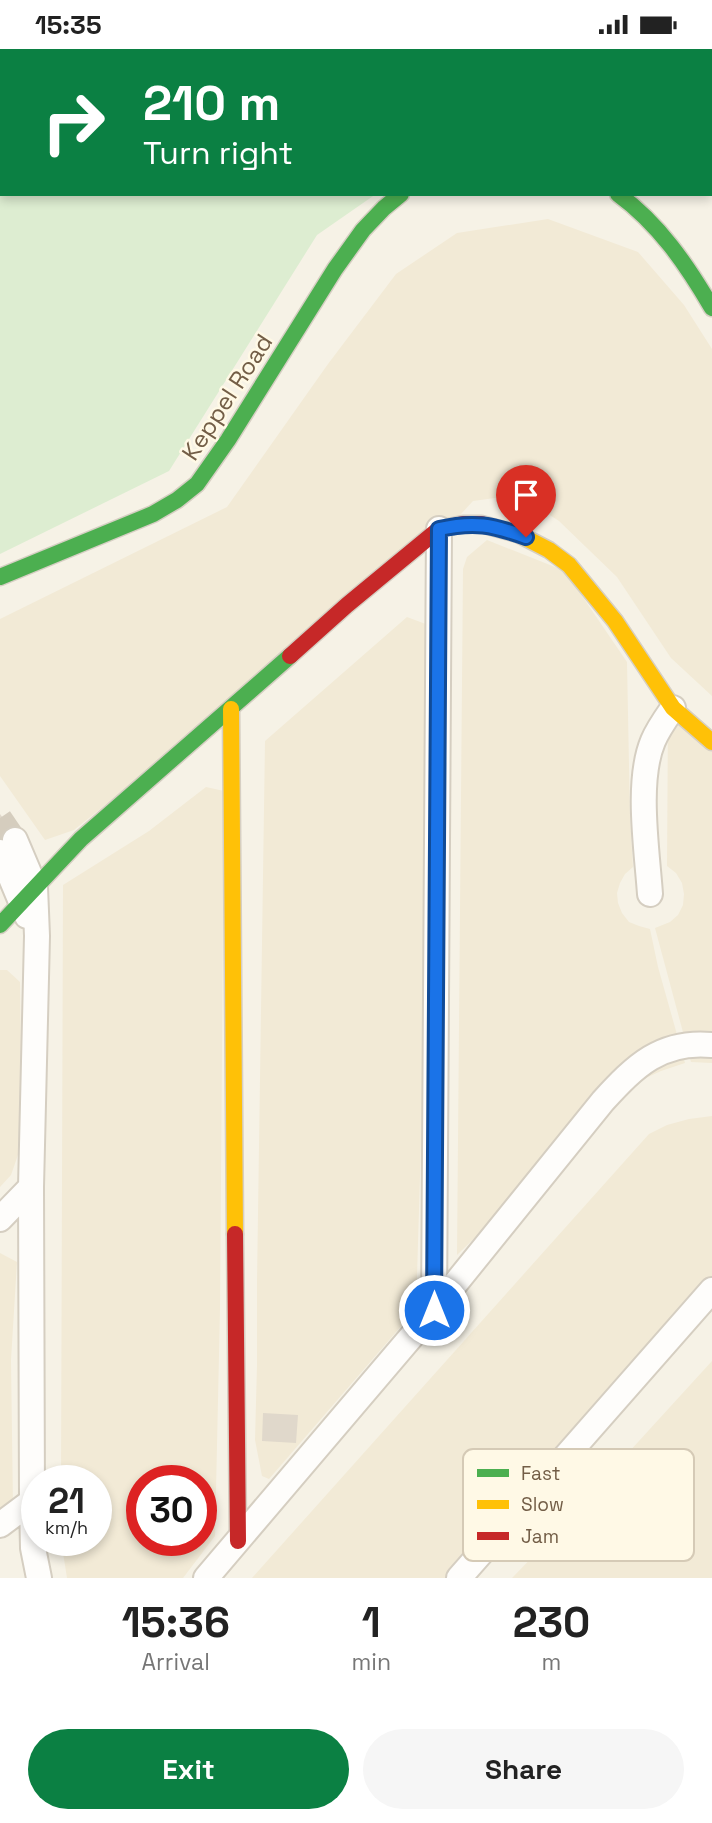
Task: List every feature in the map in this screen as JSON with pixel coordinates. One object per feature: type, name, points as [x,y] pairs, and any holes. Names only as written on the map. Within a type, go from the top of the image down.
[{"type":"street","name":"Keppel Road","points":[[0,577],[153,514],[197,484],[228,440],[335,269],[363,230],[399,196]]},
{"type":"street","points":[[620,196],[661,232],[712,308]]},
{"type":"street","points":[[0,925],[81,839],[347,605],[439,529],[463,524],[481,524],[504,529],[526,537],[569,565],[615,621],[673,708],[712,742]]},
{"type":"street","points":[[434,1310],[439,529]]},
{"type":"street","points":[[650,894],[643,796],[645,773],[652,741],[673,708]]},
{"type":"street","points":[[231,709],[238,1541]]},
{"type":"street","points":[[8,846],[28,895],[37,936],[31,1187],[32,1465]]},
{"type":"street","points":[[206,1578],[434,1310],[625,1077],[654,1055],[671,1047],[696,1043],[712,1045]]},
{"type":"street","points":[[0,1219],[31,1187]]},
{"type":"street","points":[[572,1449],[712,1290]]},
{"type":"street","points":[[0,1525],[21,1509]]},
{"type":"street","points":[[35,1556],[39,1578]]},
{"type":"street","points":[[459,1578],[474,1561]]},
{"type":"shaded area","points":[[548,219],[638,252],[684,305],[712,349],[712,696],[671,658],[617,577],[559,521],[528,501],[502,497],[473,501],[437,540],[74,830],[45,840],[0,776],[0,619],[227,507],[328,364],[396,274],[457,233]]},
{"type":"shaded area","points":[[487,540],[565,571],[627,662],[633,867],[620,883],[618,903],[629,922],[650,929],[685,1063],[637,1082],[457,1255],[463,569],[467,557]]},
{"type":"shaded area","points":[[407,617],[431,626],[424,1045],[416,1309],[269,1479],[262,1476],[255,1440],[265,741]]},
{"type":"shaded area","points":[[668,714],[712,748],[712,1063],[691,1062],[655,928],[670,922],[678,915],[684,894],[676,873],[667,866]]},
{"type":"shaded area","points":[[206,787],[224,791],[217,1465],[126,1465],[126,1556],[200,1556],[183,1578],[67,1578],[64,1556],[112,1556],[112,1465],[61,1465],[63,885],[149,831]]},
{"type":"shaded area","points":[[0,970],[7,970],[20,982],[21,1052],[20,1149],[11,1175],[0,1187]]},
{"type":"shaded area","points":[[712,1116],[712,1303],[576,1449],[463,1449],[463,1561],[471,1561],[455,1578],[252,1578],[649,1134],[667,1125]]},
{"type":"shaded area","points":[[0,1253],[17,1262],[11,1360],[13,1507],[0,1523]]},
{"type":"shaded area","points":[[712,1361],[712,1578],[512,1578],[528,1561],[694,1561],[694,1449],[632,1449]]},
{"type":"green space","points":[[0,196],[373,196],[317,235],[169,471],[0,554]]},
{"type":"building","points":[[0,814],[18,838],[0,851]]},
{"type":"building","points":[[263,1413],[298,1415],[296,1443],[262,1441]]},
{"type":"tunnel","points":[[0,818],[15,840]]},
{"type":"traffic: fast","points":[[0,577],[153,514],[197,484],[228,440],[335,269],[363,230],[399,196]]},
{"type":"traffic: fast","points":[[620,196],[646,218],[671,246],[712,308]]},
{"type":"traffic: fast","points":[[0,925],[81,839],[290,656]]},
{"type":"traffic: slow","points":[[518,534],[549,550],[569,565],[615,621],[673,708],[712,742]]},
{"type":"traffic: slow","points":[[231,709],[235,1234]]},
{"type":"traffic: jam","points":[[290,656],[439,529],[463,524],[481,524],[518,534]]},
{"type":"traffic: jam","points":[[235,1234],[238,1541]]},
{"type":"route","points":[[434,1310],[439,529],[463,524],[481,524],[526,537]]}]
